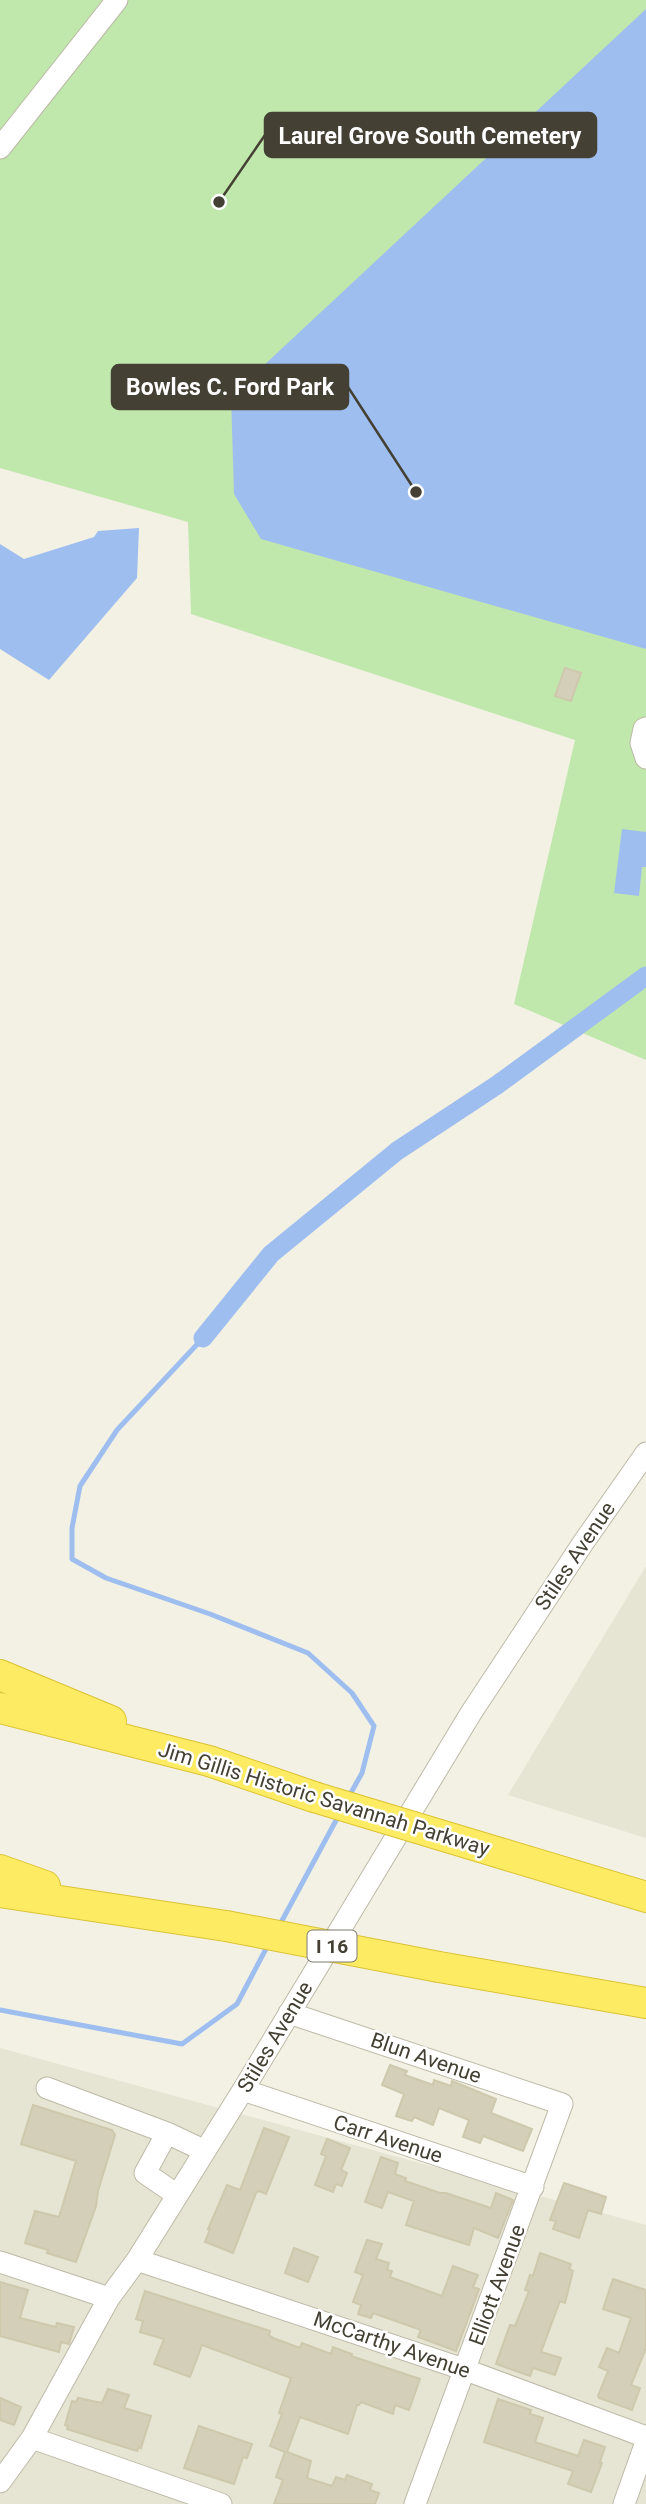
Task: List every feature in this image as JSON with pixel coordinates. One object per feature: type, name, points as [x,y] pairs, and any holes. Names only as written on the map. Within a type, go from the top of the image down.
[{"type":"highway","points":[[0,1675],[209,1761]]},
{"type":"highway","name":"Jim Gillis Historic Savannah Parkway","points":[[0,1708],[209,1761],[314,1797],[646,1897]]},
{"type":"highway","points":[[0,1870],[97,1906]]},
{"type":"highway","name":"I 16","points":[[0,1892],[226,1926],[646,2003]]},
{"type":"street","points":[[0,148],[117,0]]},
{"type":"street","points":[[646,728],[643,729],[641,743],[646,758]]},
{"type":"street","name":"Stiles Avenue","points":[[2,2475],[32,2438],[108,2298],[137,2260],[243,2090],[471,1713],[646,1453]]},
{"type":"street","name":"Blun Avenue","points":[[289,2013],[562,2104]]},
{"type":"street","points":[[47,2088],[167,2133],[205,2151]]},
{"type":"street","name":"Carr Avenue","points":[[243,2090],[533,2187]]},
{"type":"street","name":"Elliott Avenue","points":[[415,2504],[562,2104]]},
{"type":"street","points":[[167,2133],[145,2173],[177,2195]]},
{"type":"street","name":"McCarthy Avenue","points":[[137,2260],[466,2370],[646,2440]]},
{"type":"street","points":[[0,2262],[108,2298]]},
{"type":"street","points":[[32,2438],[221,2504]]},
{"type":"street","points":[[624,2504],[646,2440]]},
{"type":"shaded area","points":[[646,1566],[646,1838],[508,1795]]},
{"type":"shaded area","points":[[0,2048],[646,2225],[646,2504],[0,2504]]},
{"type":"green space","points":[[0,0],[646,0],[646,1060],[514,1004],[575,740],[191,614],[188,522],[0,468]]},
{"type":"water","points":[[646,9],[646,649],[261,539],[234,494],[231,396]]},
{"type":"water","points":[[139,528],[137,578],[49,680],[0,649],[0,544],[24,559],[94,537],[98,531]]},
{"type":"water","points":[[622,829],[646,832],[646,867],[642,867],[639,896],[614,893]]},
{"type":"building","points":[[565,668],[581,673],[571,701],[555,696]]},
{"type":"building","points":[[390,2065],[407,2071],[405,2075],[433,2085],[434,2080],[451,2086],[452,2081],[496,2099],[491,2113],[532,2129],[523,2151],[483,2136],[480,2143],[463,2137],[469,2120],[439,2108],[433,2125],[414,2117],[412,2121],[396,2116],[404,2094],[382,2085]]},
{"type":"building","points":[[33,2105],[112,2130],[115,2135],[96,2206],[76,2262],[25,2243],[35,2211],[59,2217],[76,2161],[21,2144]]},
{"type":"building","points":[[264,2128],[289,2137],[266,2194],[259,2191],[256,2193],[233,2253],[205,2242],[208,2229],[227,2185],[240,2190]]},
{"type":"building","points":[[327,2139],[350,2148],[341,2170],[347,2173],[342,2186],[336,2184],[333,2192],[315,2185],[326,2156],[321,2154]]},
{"type":"building","points":[[381,2157],[398,2163],[395,2174],[406,2178],[405,2181],[440,2193],[491,2208],[496,2193],[513,2200],[498,2238],[474,2228],[469,2245],[406,2225],[414,2201],[388,2192],[382,2208],[365,2202]]},
{"type":"building","points":[[564,2183],[606,2197],[601,2214],[588,2210],[579,2238],[553,2229],[556,2221],[550,2220]]},
{"type":"building","points":[[367,2240],[382,2244],[376,2259],[389,2263],[387,2270],[392,2271],[390,2277],[442,2296],[453,2266],[478,2275],[473,2287],[479,2289],[456,2351],[418,2337],[421,2330],[373,2313],[371,2318],[358,2314],[361,2305],[353,2302],[363,2275],[355,2272]]},
{"type":"building","points":[[294,2248],[318,2257],[308,2282],[285,2273]]},
{"type":"building","points":[[540,2253],[571,2264],[569,2269],[573,2271],[565,2303],[560,2301],[541,2352],[561,2358],[555,2375],[533,2368],[530,2376],[496,2364],[510,2325],[515,2326],[529,2291],[525,2290],[530,2275],[533,2276]]},
{"type":"building","points":[[613,2279],[646,2290],[646,2348],[631,2385],[640,2388],[632,2410],[598,2396],[608,2371],[599,2367],[607,2348],[619,2353],[631,2318],[603,2309]]},
{"type":"building","points":[[0,2282],[28,2290],[20,2318],[56,2327],[57,2323],[74,2327],[69,2344],[61,2342],[59,2352],[0,2336]]},
{"type":"building","points":[[145,2291],[270,2331],[269,2335],[273,2338],[300,2348],[302,2343],[331,2354],[333,2347],[352,2354],[351,2356],[420,2379],[409,2410],[395,2405],[393,2414],[361,2402],[357,2405],[348,2434],[300,2417],[287,2452],[311,2461],[307,2478],[332,2486],[336,2477],[345,2480],[347,2475],[372,2484],[370,2490],[379,2493],[375,2504],[274,2504],[283,2480],[276,2477],[285,2452],[270,2446],[291,2378],[202,2345],[190,2377],[154,2364],[164,2339],[140,2332],[143,2321],[136,2319]]},
{"type":"building","points":[[108,2389],[129,2395],[124,2408],[151,2416],[141,2448],[137,2451],[67,2429],[68,2426],[65,2425],[72,2401],[76,2402],[78,2398],[102,2403]]},
{"type":"building","points":[[0,2398],[21,2407],[14,2425],[0,2420]]},
{"type":"building","points":[[498,2399],[531,2410],[530,2414],[543,2418],[535,2442],[578,2456],[584,2440],[605,2447],[591,2492],[568,2484],[573,2471],[484,2442]]},
{"type":"building","points":[[199,2426],[252,2444],[247,2458],[243,2457],[234,2484],[184,2468]]},
{"type":"waterway","points":[[203,1338],[271,1254],[397,1151],[497,1085],[646,976]]},
{"type":"waterway","points":[[203,1338],[117,1430],[80,1486],[72,1528],[72,1559],[106,1578],[210,1614],[308,1653],[352,1693],[374,1726],[362,1773],[348,1798]]},
{"type":"waterway","points":[[278,1928],[340,1813]]},
{"type":"waterway","points":[[0,2010],[182,2044],[237,2004],[268,1945]]},
{"type":"place","name":"Laurel Grove South Cemetery","points":[[219,202]]},
{"type":"place","name":"Bowles C. Ford Park","points":[[416,492]]}]
